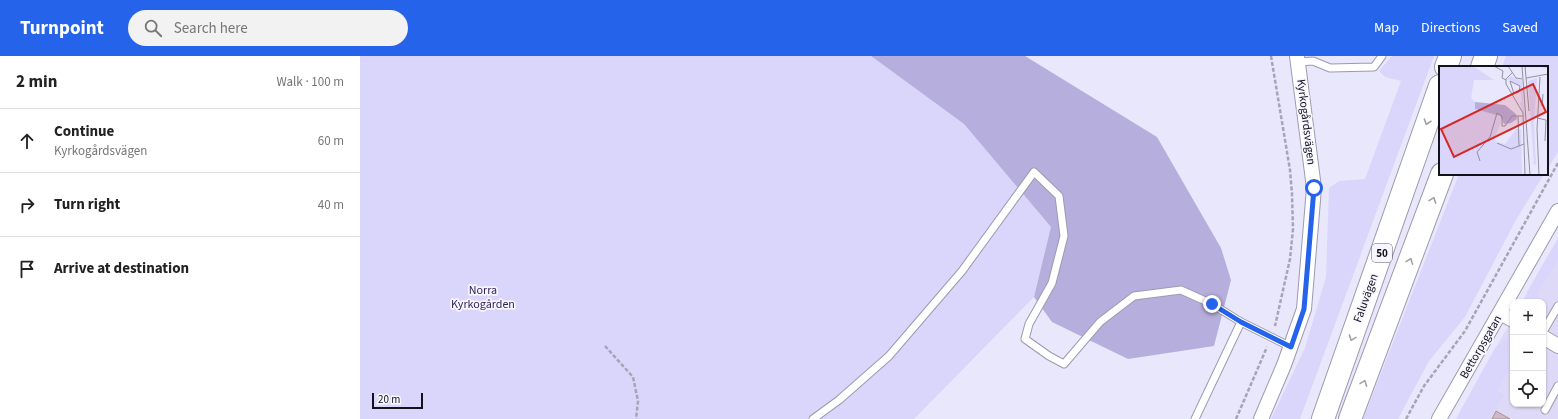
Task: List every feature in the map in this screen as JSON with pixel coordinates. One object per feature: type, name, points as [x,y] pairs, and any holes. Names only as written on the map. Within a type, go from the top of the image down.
[{"type":"highway","points":[[1446,66],[1450,56]]},
{"type":"highway","points":[[1482,66],[1486,56]]},
{"type":"highway","name":"Faluvägen","points":[[1323,419],[1439,89]]},
{"type":"highway","name":"50","points":[[1350,419],[1442,175]]},
{"type":"street","name":"Kyrkogårdsvägen","points":[[1261,419],[1291,347],[1304,309],[1314,188],[1298,59]]},
{"type":"street","name":"Bettorpsgatan","points":[[1439,419],[1558,212]]},
{"type":"street","points":[[1500,312],[1510,318]]},
{"type":"street","points":[[1546,339],[1558,346]]},
{"type":"lane","points":[[1298,59],[1315,58],[1330,68],[1374,67],[1382,56]]},
{"type":"lane","points":[[812,419],[839,400],[889,356],[962,271],[1034,172],[1059,196],[1064,236],[1052,284],[1029,324],[1025,339],[1049,356],[1064,364],[1100,322],[1134,296],[1181,290],[1212,304],[1241,322],[1291,347]]},
{"type":"lane","points":[[1546,327],[1558,306]]},
{"type":"lane","points":[[1195,419],[1241,322]]},
{"type":"lane","points":[[1545,410],[1558,386]]},
{"type":"path","points":[[1236,419],[1278,317],[1290,259],[1293,229],[1290,170],[1271,56]]},
{"type":"path","points":[[1406,419],[1433,373],[1465,331],[1558,163]]},
{"type":"path","points":[[605,346],[633,377],[638,401],[636,419]]},
{"type":"shaded area","points":[[871,56],[1025,56],[1157,137],[1221,248],[1231,280],[1214,346],[1128,359],[1052,322],[1034,297],[1051,227],[964,124]]},
{"type":"shaded area","points":[[1558,245],[1558,419],[1456,419],[1510,322],[1510,407],[1546,407],[1546,299],[1524,299]]},
{"type":"green space","name":"Norra Kyrkogården","points":[[360,56],[871,56],[964,124],[1052,228],[1034,297],[914,419],[360,419]]},
{"type":"green space","points":[[1392,56],[1434,56],[1300,419],[1271,419],[1305,348],[1326,277],[1329,188],[1339,181],[1365,179],[1401,81],[1385,77],[1379,71]]},
{"type":"green space","points":[[1506,56],[1558,56],[1558,152],[1548,168],[1548,66],[1502,66]]},
{"type":"green space","points":[[1459,175],[1543,175],[1516,220],[1465,317],[1429,361],[1398,419],[1363,419]]},
{"type":"green space","points":[[1558,238],[1558,259],[1537,294],[1540,299],[1524,299]]},
{"type":"green space","points":[[1510,335],[1510,368],[1497,391],[1504,395],[1489,419],[1456,419],[1495,348]]},
{"type":"building","points":[[1496,411],[1510,419],[1492,419]]},
{"type":"route","points":[[1212,304],[1241,322],[1291,347],[1304,309],[1314,188]]}]
